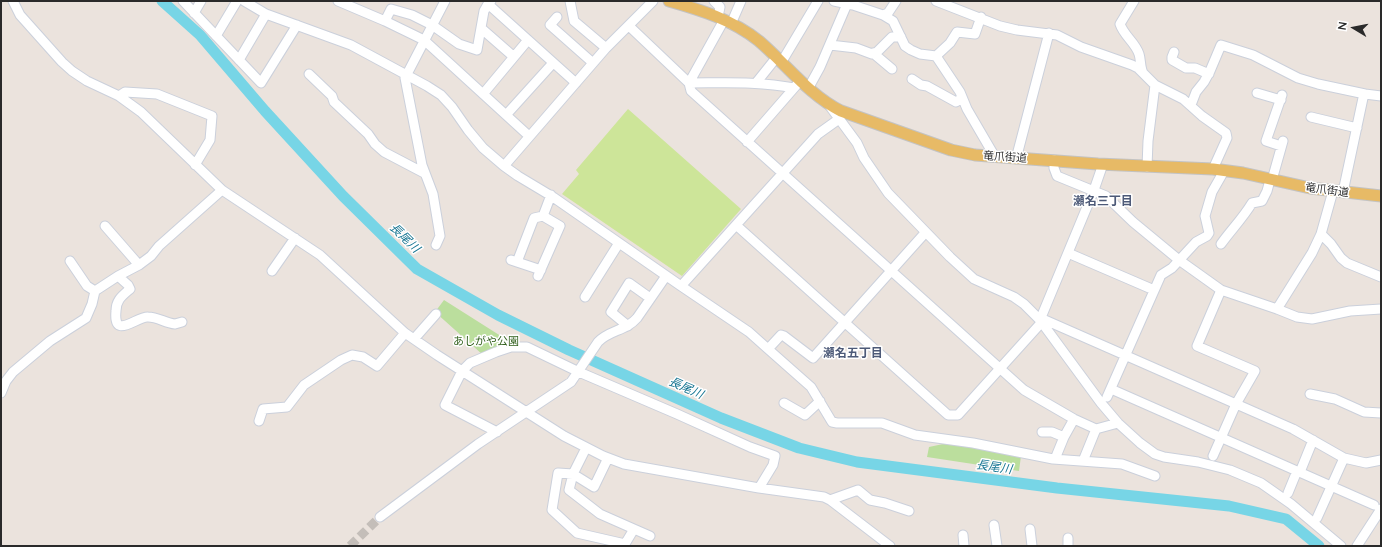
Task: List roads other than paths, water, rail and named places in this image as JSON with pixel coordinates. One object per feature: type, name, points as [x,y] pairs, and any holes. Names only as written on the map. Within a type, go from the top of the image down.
[{"type":"main road","name":"竜爪街道","points":[[669,1],[700,10],[724,20],[758,41],[779,60],[801,85],[829,105],[841,111],[950,150],[975,155],[1016,159],[1218,170],[1242,173],[1271,180],[1338,192],[1381,196]]},
{"type":"street","points":[[14,1],[20,15],[62,62],[83,78],[119,96],[141,112],[222,190],[320,255],[414,339],[564,436],[586,448],[624,464],[759,488],[824,497],[890,546]]},
{"type":"street","points":[[183,1],[260,83],[297,25]]},
{"type":"street","points":[[194,13],[201,1]]},
{"type":"street","points":[[216,36],[237,1]]},
{"type":"street","points":[[244,1],[266,14],[351,45],[441,95],[483,148],[504,166],[551,195],[749,332],[805,380],[811,387],[832,422],[837,424],[882,423],[915,435],[973,443],[1055,459],[1122,464],[1155,476]]},
{"type":"street","points":[[338,1],[424,40],[529,136]]},
{"type":"street","points":[[436,245],[440,236],[433,194],[422,165],[405,78],[445,1]]},
{"type":"street","points":[[570,1],[574,21],[606,48]]},
{"type":"street","points":[[504,166],[606,48],[653,1]]},
{"type":"street","points":[[714,1],[720,7],[724,20]]},
{"type":"street","points":[[689,83],[724,20],[741,1]]},
{"type":"street","points":[[756,83],[779,60],[818,1]]},
{"type":"street","points":[[834,1],[883,15],[893,21],[905,46],[920,54],[936,56],[960,92],[967,109],[995,157]]},
{"type":"street","points":[[883,15],[888,13],[896,1]]},
{"type":"street","points":[[936,1],[1000,26],[1017,30],[1057,35],[1081,47],[1132,64],[1155,85],[1183,99],[1202,116],[1226,133],[1227,138],[1205,216],[1209,233],[1207,236],[1196,242],[1172,268],[1160,275],[1109,393],[1221,438],[1378,507],[1357,546]]},
{"type":"street","points":[[1134,1],[1120,24],[1122,31],[1134,45],[1139,54],[1141,69],[1144,74]]},
{"type":"street","points":[[385,21],[391,9],[432,25],[459,44],[477,50],[484,12],[490,3],[528,40],[576,83]]},
{"type":"street","points":[[747,142],[820,67],[847,4]]},
{"type":"street","points":[[239,60],[266,14]]},
{"type":"street","points":[[557,17],[550,24],[593,63]]},
{"type":"street","points":[[936,56],[950,43],[957,32],[975,34],[980,17]]},
{"type":"street","points":[[629,26],[689,83],[691,90],[747,142],[1024,390],[1074,419],[1096,429],[1118,423]]},
{"type":"street","points":[[482,29],[514,57]]},
{"type":"street","points":[[1016,159],[1049,33]]},
{"type":"street","points":[[830,45],[856,48],[866,53],[873,53],[877,52],[892,37],[901,36]]},
{"type":"street","points":[[483,94],[528,40]]},
{"type":"street","points":[[1191,105],[1196,92],[1209,74],[1221,46],[1253,55],[1298,78],[1318,84],[1381,96]]},
{"type":"street","points":[[1174,52],[1172,60],[1186,68],[1195,68],[1209,74]]},
{"type":"street","points":[[873,53],[892,69]]},
{"type":"street","points":[[506,115],[553,62]]},
{"type":"street","points":[[309,74],[332,96],[334,102],[368,134],[375,144],[384,152],[424,173]]},
{"type":"street","points":[[912,79],[956,102],[962,98]]},
{"type":"street","points":[[689,83],[801,85]]},
{"type":"street","points":[[1147,167],[1148,141],[1155,85]]},
{"type":"street","points":[[119,96],[125,92],[157,94],[212,116],[210,140],[195,165]]},
{"type":"street","points":[[1221,244],[1230,231],[1245,215],[1252,204],[1262,201],[1271,180],[1282,143],[1266,141],[1282,98],[1257,93]]},
{"type":"street","points":[[1278,309],[1312,253],[1338,192],[1365,94]]},
{"type":"street","points":[[829,105],[856,143],[864,158],[888,193],[925,233],[974,279],[1014,297],[1024,304],[1040,322],[1101,403],[1118,423],[1140,443],[1155,454],[1164,457],[1198,462],[1230,470],[1261,483],[1291,504],[1341,546]]},
{"type":"street","points":[[1311,117],[1356,128]]},
{"type":"street","points":[[681,286],[818,134],[838,119]]},
{"type":"street","points":[[1054,160],[1054,168],[1057,176],[1106,196],[1133,222],[1179,260],[1221,290],[1297,317],[1312,319],[1350,311],[1381,309]]},
{"type":"street","points":[[736,225],[948,416],[958,415],[1040,322],[1094,190],[1103,164]]},
{"type":"street","points":[[1,392],[6,381],[13,372],[50,341],[86,318],[92,304],[95,291],[118,276],[139,265],[151,256],[159,246],[222,190]]},
{"type":"street","points":[[544,216],[551,195]]},
{"type":"street","points":[[544,216],[560,226],[539,273],[514,261],[534,218],[544,216]]},
{"type":"street","points":[[105,226],[139,265]]},
{"type":"street","points":[[768,349],[780,335],[784,336],[813,358],[925,233]]},
{"type":"street","points":[[1321,234],[1331,244],[1340,258],[1347,264],[1381,277]]},
{"type":"street","points":[[272,270],[295,238]]},
{"type":"street","points":[[585,298],[619,243]]},
{"type":"street","points":[[1068,253],[1154,290]]},
{"type":"street","points":[[70,261],[88,286],[95,291]]},
{"type":"street","points":[[118,276],[128,285],[130,289],[120,298],[116,305],[115,318],[118,324],[122,326],[127,325],[146,316],[156,317],[175,324],[182,322]]},
{"type":"street","points":[[380,517],[459,458],[571,382],[603,336],[628,326],[637,318],[666,276]]},
{"type":"street","points":[[628,326],[611,312],[629,283],[650,298]]},
{"type":"street","points":[[1213,456],[1236,404],[1255,371],[1198,346],[1221,290]]},
{"type":"street","points":[[414,339],[436,314]]},
{"type":"street","points":[[1040,322],[1045,320],[1236,404],[1293,430],[1344,458],[1366,463],[1381,460]]},
{"type":"street","points":[[259,421],[263,409],[288,407],[304,385],[341,360],[352,355],[363,357],[377,366],[406,332]]},
{"type":"street","points":[[497,432],[445,405],[462,371],[470,363],[511,347],[527,347],[579,372],[750,447],[776,456],[773,465],[759,488]]},
{"type":"street","points":[[1310,394],[1334,399],[1364,412],[1381,413]]},
{"type":"street","points":[[784,403],[805,415],[820,401]]},
{"type":"street","points":[[1055,459],[1064,437],[1074,419]]},
{"type":"street","points":[[1083,461],[1096,429]]},
{"type":"street","points":[[1042,432],[1052,432],[1064,437]]},
{"type":"street","points":[[1288,493],[1313,440]]},
{"type":"street","points":[[586,448],[573,474],[569,490],[600,514],[650,536]]},
{"type":"street","points":[[608,458],[594,487],[573,474],[558,473],[552,510],[577,533],[625,544],[634,529]]},
{"type":"street","points":[[1317,518],[1344,458]]},
{"type":"street","points":[[830,500],[858,490],[870,500],[884,502],[909,511]]},
{"type":"street","points":[[994,525],[997,546]]},
{"type":"street","points":[[1030,529],[1032,546]]},
{"type":"street","points":[[963,535],[964,546]]},
{"type":"waterway","name":"長尾川","points":[[162,1],[200,35],[265,111],[343,196],[417,269],[498,315],[569,350],[721,418],[799,448],[857,462],[1057,488],[1229,506],[1286,519],[1319,546]]},
{"type":"tunnel","points":[[350,546],[380,517]]},
{"type":"district","name":"瀬名三丁目","points":[[1103,201]]},
{"type":"district","name":"瀬名五丁目","points":[[853,353]]},
{"type":"park label","name":"あしがや公園","points":[[486,341]]}]
